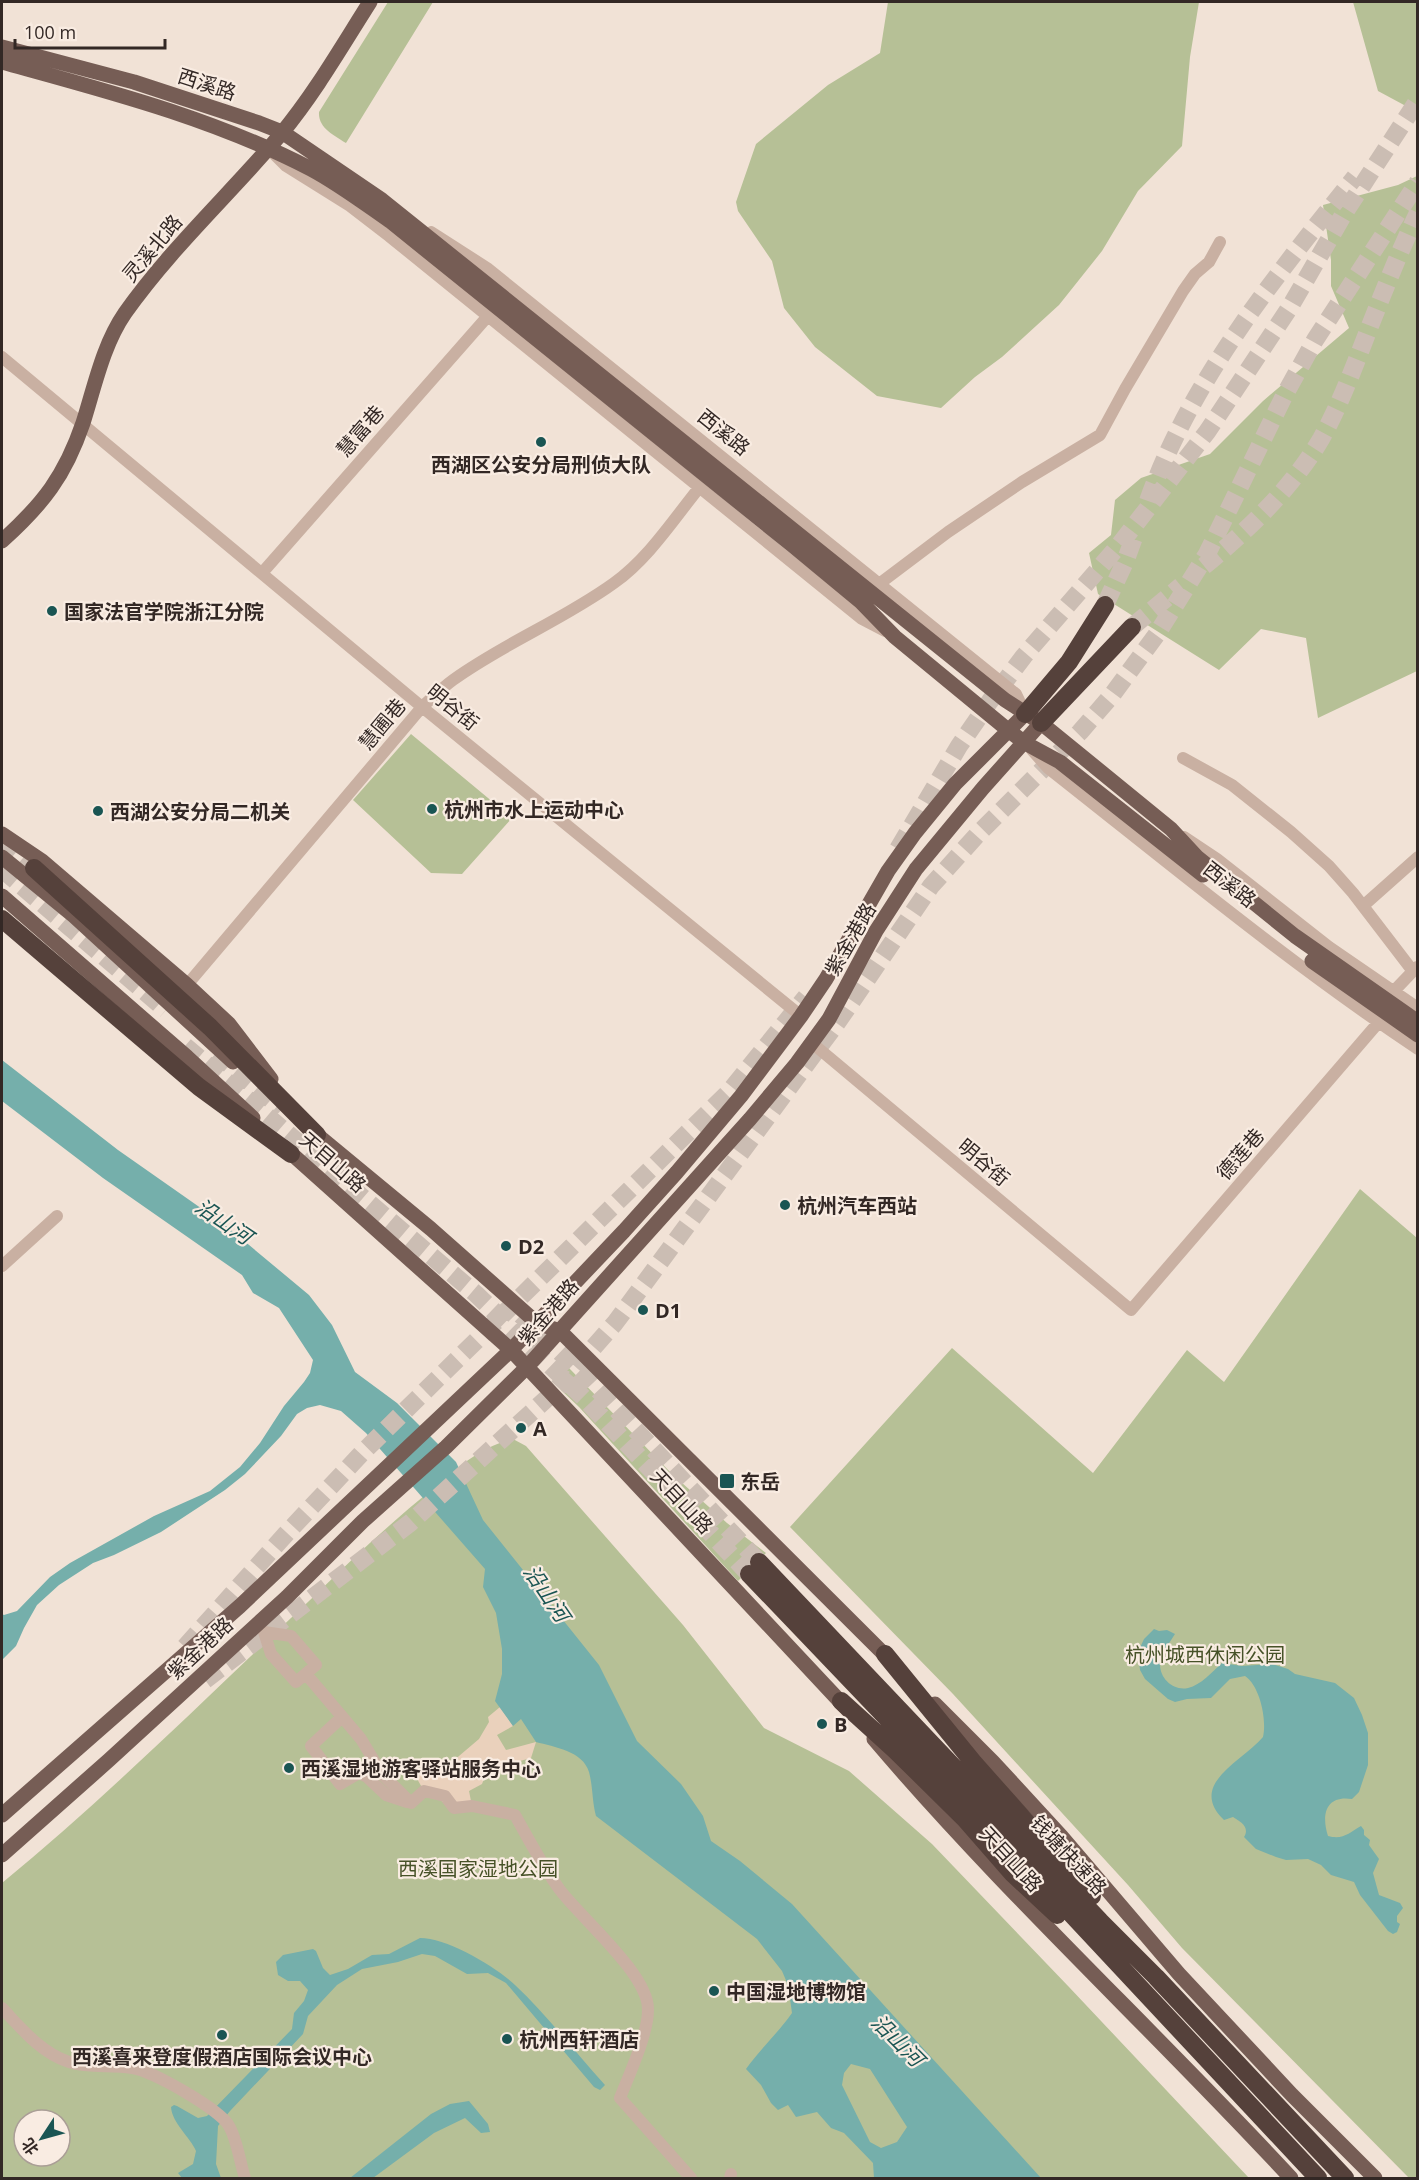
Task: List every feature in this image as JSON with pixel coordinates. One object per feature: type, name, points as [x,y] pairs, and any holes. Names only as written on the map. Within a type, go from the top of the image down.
[{"type":"highway","points":[[1025,714],[1069,662],[1105,605]]},
{"type":"highway","points":[[1041,723],[1132,627]]},
{"type":"highway","points":[[34,868],[210,1027],[317,1135]]},
{"type":"highway","points":[[2,919],[199,1087],[291,1154]]},
{"type":"highway","name":"钱塘快速路","points":[[1318,2178],[1140,1990],[754,1568],[1156,1977],[1345,2178]]},
{"type":"highway","points":[[885,1654],[973,1761],[1107,1913],[1156,1977]]},
{"type":"highway","points":[[841,1701],[965,1819],[1013,1874],[1140,1990]]},
{"type":"main road","name":"灵溪北路","points":[[2,541],[45,498],[63,470],[82,423],[105,350],[124,314],[150,280],[282,132],[323,76],[370,2]]},
{"type":"main road","name":"西溪路","points":[[2,47],[134,81],[282,132],[382,200],[996,692],[1041,723],[1171,829],[1197,857],[1294,936],[1418,1022]]},
{"type":"main road","name":"西溪路","points":[[2,62],[141,101],[268,148],[313,170],[390,221],[792,545],[861,602],[896,637],[1008,730],[1025,743],[1060,762],[1335,979],[1418,1035]]},
{"type":"main road","name":"紫金港路","points":[[2,1815],[209,1634],[431,1427],[537,1323],[677,1172],[741,1096],[826,980],[888,871],[915,833],[955,784],[1025,714]]},
{"type":"main road","name":"紫金港路","points":[[2,1854],[109,1760],[278,1604],[402,1484],[446,1447],[527,1367],[750,1119],[812,1043],[829,1019],[876,931],[916,868],[1041,723]]},
{"type":"main road","name":"天目山路","points":[[2,834],[42,861],[187,985],[229,1024],[317,1135]]},
{"type":"main road","name":"天目山路","points":[[2,857],[74,916],[185,1019],[317,1135],[431,1229],[537,1323],[560,1331],[993,1762],[1062,1837],[1179,1974],[1292,2095],[1375,2178]]},
{"type":"main road","name":"天目山路","points":[[2,896],[187,1057],[291,1154],[511,1350],[841,1701],[907,1779],[980,1857],[1291,2178]]},
{"type":"street","name":"西溪路","points":[[268,148],[286,166],[350,206],[862,619],[896,637]]},
{"type":"street","name":"西溪路","points":[[382,200],[487,268],[1016,694],[1025,714]]},
{"type":"street","points":[[879,584],[948,532],[1022,482],[1100,435],[1183,291],[1195,274],[1209,262],[1220,242]]},
{"type":"street","name":"慧富巷","points":[[262,573],[488,316]]},
{"type":"street","name":"明谷街","points":[[2,357],[422,707],[801,1016]]},
{"type":"street","name":"慧圃巷","points":[[187,985],[422,707],[451,681],[616,582],[635,565],[699,488]]},
{"type":"street","name":"西溪路","points":[[1025,743],[1048,768],[1228,910],[1377,1023],[1418,1049]]},
{"type":"street","points":[[1183,758],[1232,785],[1329,866],[1415,968],[1393,992]]},
{"type":"street","name":"西溪路","points":[[1171,829],[1217,860],[1329,947],[1418,1008]]},
{"type":"street","points":[[1363,906],[1418,857]]},
{"type":"street","name":"德莲巷","points":[[1131,1310],[1377,1023]]},
{"type":"street","name":"明谷街","points":[[812,1043],[1131,1310]]},
{"type":"street","points":[[2,1266],[57,1216]]},
{"type":"street","points":[[264,1632],[291,1636],[316,1665],[306,1674],[296,1682],[271,1654],[264,1632]]},
{"type":"street","points":[[306,1674],[361,1739],[382,1773],[411,1803]]},
{"type":"street","points":[[342,1717],[311,1746],[340,1784],[359,1773],[386,1794],[411,1803]]},
{"type":"street","points":[[411,1803],[424,1791],[445,1796],[454,1808],[472,1806],[515,1815],[560,1890],[634,1975],[647,1996],[648,2012],[644,2033],[620,2098],[691,2178]]},
{"type":"street","points":[[2,2008],[28,2036],[57,2057],[92,2067],[135,2068],[158,2076],[205,2106],[229,2126],[245,2178]]},
{"type":"green space","points":[[388,2],[433,2],[346,143],[324,127],[319,118],[319,112]]},
{"type":"green space","points":[[888,2],[1199,2],[1190,57],[1182,146],[1138,191],[1102,251],[1059,305],[941,408],[877,396],[815,347],[784,308],[772,261],[738,211],[736,202],[756,144],[828,85],[880,53]]},
{"type":"green space","points":[[1353,2],[1417,2],[1417,112],[1378,91]]},
{"type":"green space","points":[[1417,176],[1417,671],[1318,718],[1306,638],[1261,629],[1219,670],[1098,594],[1089,553],[1111,535],[1115,500],[1141,478],[1210,454],[1263,401],[1349,328],[1331,286],[1331,260],[1323,205],[1398,185]]},
{"type":"green space","name":"杭州市水上运动中心","points":[[411,734],[512,818],[462,874],[431,873],[353,800]]},
{"type":"green space","name":"杭州城西休闲公园","points":[[1360,1189],[1417,1238],[1417,2178],[1409,2178],[1182,1948],[1128,1885],[953,1694],[790,1527],[952,1348],[1093,1473],[1187,1350],[1224,1382]]},
{"type":"green space","points":[[569,1368],[672,1474],[727,1523],[766,1553],[738,1581],[561,1390],[557,1383],[558,1377]]},
{"type":"green space","name":"西溪国家湿地公园","points":[[513,1439],[526,1446],[683,1625],[764,1728],[849,1771],[932,1844],[1249,2178],[2,2178],[2,1883],[120,1780],[398,1518],[449,1475],[490,1447]]},
{"type":"shaded area","points":[[500,1707],[513,1726],[497,1735],[506,1750],[536,1742],[531,1758],[498,1767],[486,1774],[482,1784],[469,1791],[472,1806],[454,1808],[424,1791],[416,1777],[430,1767],[439,1773],[479,1739],[489,1722],[488,1717]]},
{"type":"water","name":"沿山河","points":[[2,1060],[118,1150],[225,1225],[309,1295],[332,1325],[355,1372],[397,1403],[456,1462],[483,1520],[599,1665],[637,1741],[681,1784],[703,1816],[711,1841],[740,1861],[792,1904],[1041,2178],[874,2178],[873,2163],[844,2133],[831,2128],[817,2112],[796,2117],[788,2105],[778,2110],[771,2103],[761,2085],[746,2069],[792,2013],[788,1985],[782,1971],[757,1939],[596,1816],[589,1772],[581,1759],[567,1751],[536,1742],[521,1719],[513,1726],[495,1701],[502,1674],[502,1649],[496,1613],[483,1587],[485,1569],[366,1433],[341,1411],[320,1405],[307,1408],[297,1414],[281,1436],[245,1474],[225,1490],[161,1532],[93,1563],[59,1585],[37,1605],[16,1646],[2,1660],[2,1614],[17,1611],[50,1577],[70,1563],[154,1516],[210,1491],[240,1467],[304,1382],[310,1373],[313,1360],[279,1308],[253,1293],[242,1275],[103,1178],[2,1101]],"holes":[[[851,2064],[870,2069],[907,2127],[897,2142],[881,2148],[870,2142],[842,2085],[844,2073]]]},
{"type":"water","points":[[1154,1629],[1167,1630],[1175,1634],[1163,1653],[1160,1665],[1163,1676],[1176,1687],[1182,1689],[1197,1684],[1222,1663],[1242,1666],[1272,1664],[1295,1674],[1335,1683],[1354,1698],[1368,1733],[1368,1765],[1359,1792],[1352,1799],[1336,1800],[1331,1803],[1326,1814],[1326,1828],[1328,1836],[1333,1837],[1346,1835],[1361,1826],[1364,1830],[1364,1835],[1370,1840],[1369,1845],[1379,1859],[1373,1873],[1379,1895],[1400,1903],[1403,1908],[1397,1916],[1397,1922],[1400,1924],[1397,1932],[1393,1934],[1388,1931],[1360,1895],[1354,1882],[1331,1875],[1321,1865],[1308,1859],[1286,1860],[1256,1849],[1244,1837],[1246,1830],[1242,1823],[1233,1817],[1224,1820],[1214,1807],[1212,1795],[1222,1774],[1263,1737],[1263,1713],[1258,1695],[1255,1687],[1245,1676],[1230,1679],[1211,1698],[1175,1702],[1168,1699],[1145,1679],[1140,1670],[1138,1652],[1144,1639]]},
{"type":"water","points":[[420,1938],[431,1939],[470,1954],[515,1985],[605,2085],[600,2090],[594,2087],[506,1983],[488,1973],[467,1974],[435,1956],[422,1954],[398,1962],[362,1969],[337,1985],[308,2016],[303,2034],[218,2126],[216,2164],[221,2178],[182,2178],[178,2173],[193,2164],[196,2151],[174,2119],[171,2107],[177,2106],[198,2118],[207,2116],[292,2029],[294,2013],[304,2001],[308,1990],[300,1981],[288,1981],[278,1975],[276,1962],[283,1955],[313,1949],[323,1968],[330,1975],[348,1969],[372,1955],[389,1954]]},
{"type":"water","points":[[469,2101],[488,2124],[490,2132],[481,2133],[465,2118],[434,2133],[373,2178],[350,2178],[431,2114],[450,2104]]},
{"type":"tunnel","points":[[898,849],[959,746],[990,701],[1024,656],[1120,544],[1207,432],[1290,307],[1345,212],[1418,100]]},
{"type":"tunnel","points":[[1148,501],[1166,456],[1188,413],[1238,330],[1355,177]]},
{"type":"tunnel","points":[[205,1680],[410,1523],[555,1391],[615,1323],[839,1020],[931,886],[977,835],[1080,732],[1112,695],[1157,634],[1207,554],[1284,396],[1315,340],[1418,182]]},
{"type":"tunnel","points":[[1204,566],[1237,538],[1283,491],[1321,439],[1341,397],[1418,213]]},
{"type":"tunnel","points":[[1105,605],[1136,532]]},
{"type":"tunnel","points":[[1132,627],[1181,586]]},
{"type":"tunnel","points":[[2,841],[34,868]]},
{"type":"tunnel","points":[[2,869],[166,1010]]},
{"type":"tunnel","points":[[185,1647],[361,1454],[730,1091],[806,997]]},
{"type":"tunnel","points":[[185,1046],[476,1294],[584,1398],[749,1574]]},
{"type":"tunnel","points":[[216,1053],[282,1109]]},
{"type":"tunnel","points":[[521,1315],[588,1379],[759,1562]]},
{"type":"place","name":"西湖区公安分局刑侦大队","points":[[541,442]]},
{"type":"place","name":"国家法官学院浙江分院","points":[[52,611]]},
{"type":"place","name":"杭州市水上运动中心","points":[[432,809]]},
{"type":"place","name":"西湖公安分局二机关","points":[[98,811]]},
{"type":"place","name":"杭州汽车西站","points":[[785,1205]]},
{"type":"place","name":"D2","points":[[506,1246]]},
{"type":"place","name":"D1","points":[[643,1310]]},
{"type":"place","name":"A","points":[[521,1428]]},
{"type":"place","name":"东岳","points":[[727,1481]]},
{"type":"place","name":"B","points":[[822,1724]]},
{"type":"place","name":"西溪湿地游客驿站服务中心","points":[[289,1768]]},
{"type":"place","name":"中国湿地博物馆","points":[[714,1991]]},
{"type":"place","name":"西溪喜来登度假酒店国际会议中心","points":[[222,2035]]},
{"type":"place","name":"杭州西轩酒店","points":[[507,2039]]}]
